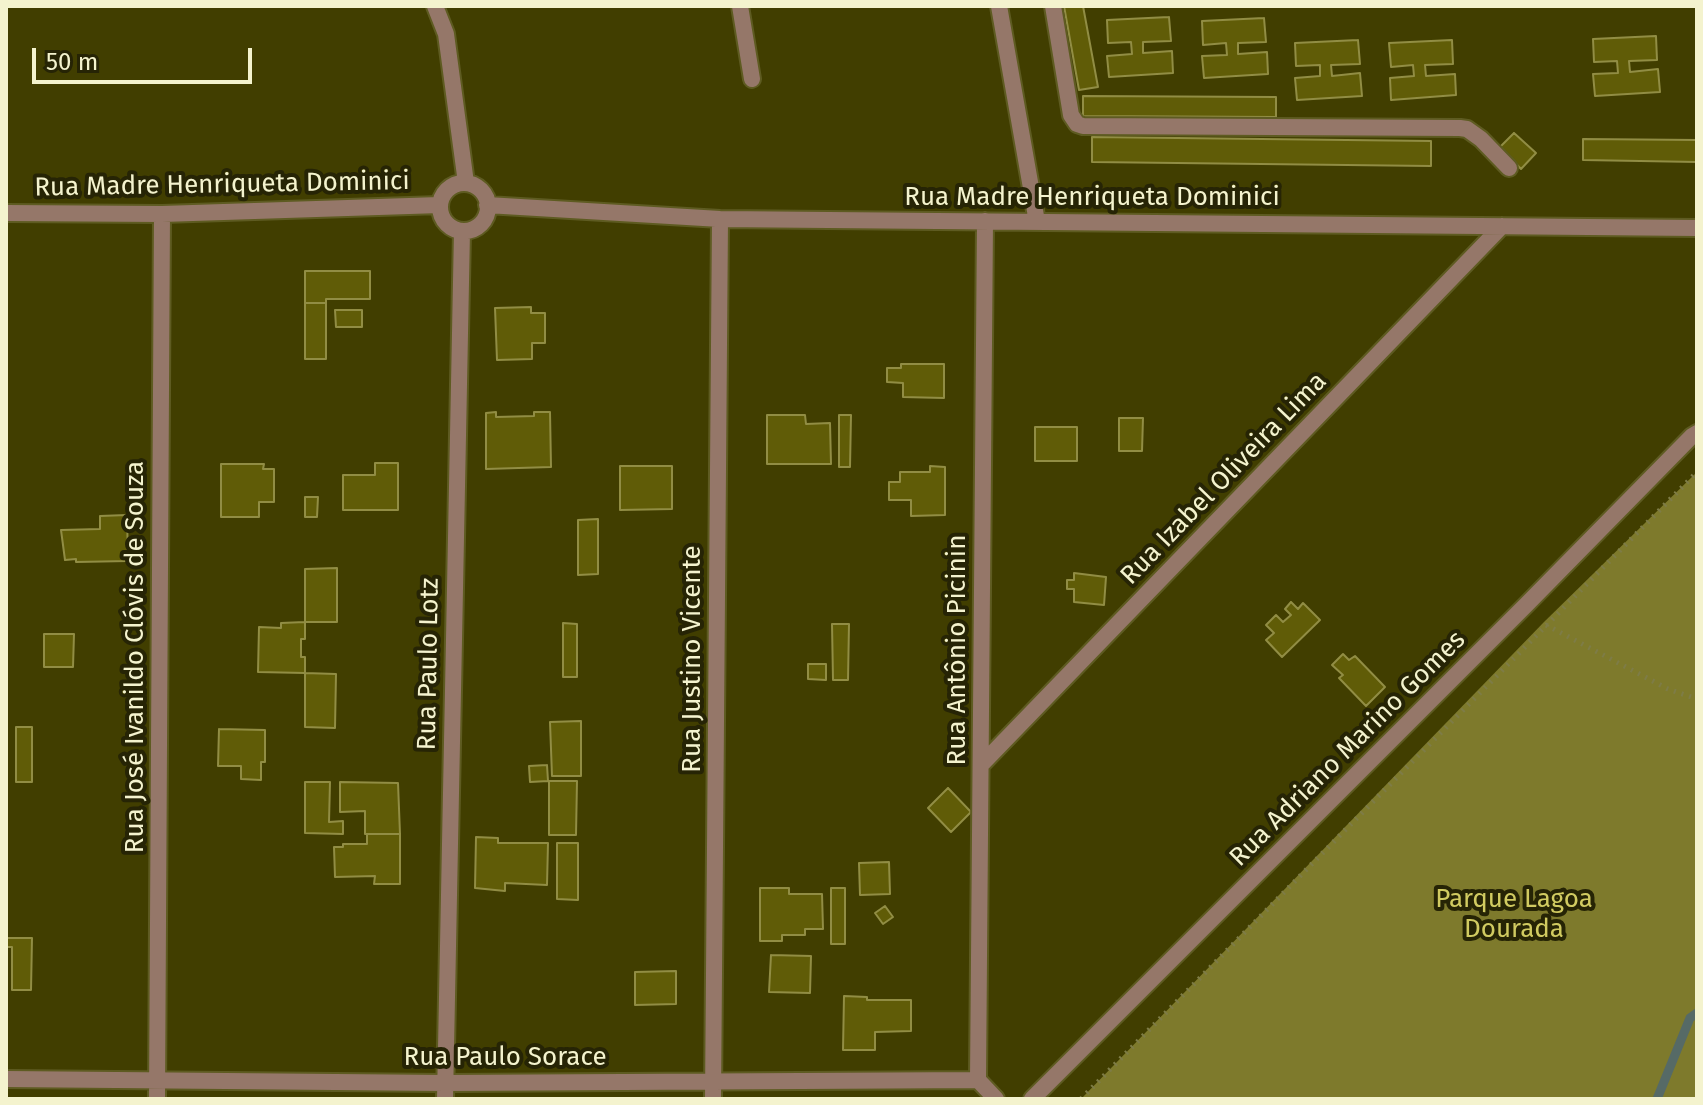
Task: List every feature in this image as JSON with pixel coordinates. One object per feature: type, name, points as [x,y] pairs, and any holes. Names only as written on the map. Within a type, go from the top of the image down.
[{"type":"street","points":[[435,6],[446,34],[466,183]]},
{"type":"street","points":[[740,6],[752,79]]},
{"type":"street","points":[[999,6],[1037,222]]},
{"type":"street","points":[[1053,6],[1071,115],[1077,124],[1460,128],[1481,139],[1509,168]]},
{"type":"street","points":[[458,183],[466,183],[481,190],[487,205],[483,221],[462,231],[448,225],[443,219],[440,205],[445,191],[458,183]]},
{"type":"street","name":"Rua Madre Henriqueta Dominici","points":[[6,213],[162,214],[440,205]]},
{"type":"street","name":"Rua Madre Henriqueta Dominici","points":[[487,205],[720,219],[1697,228]]},
{"type":"street","name":"Rua José Ivanildo Clóvis de Souza","points":[[157,1099],[162,214]]},
{"type":"street","name":"Rua Justino Vicente","points":[[713,1099],[720,219]]},
{"type":"street","name":"Rua Antônio Picinin","points":[[978,1080],[985,221]]},
{"type":"street","name":"Rua Izabel Oliveira Lima","points":[[981,765],[1502,226]]},
{"type":"street","name":"Rua Paulo Lotz","points":[[445,1091],[462,231]]},
{"type":"street","name":"Rua Adriano Marino Gomes","points":[[1032,1099],[1697,433]]},
{"type":"street","name":"Rua Paulo Sorace","points":[[6,1079],[445,1091],[713,1081],[978,1080]]},
{"type":"street","points":[[978,1080],[996,1099]]},
{"type":"path","points":[[1081,1099],[1697,472]]},
{"type":"path","points":[[1546,625],[1668,689],[1697,699]]},
{"type":"green space","name":"Parque Lagoa Dourada","points":[[1697,472],[1697,1099],[1081,1099],[1544,622]]},
{"type":"building","points":[[1064,6],[1083,6],[1098,87],[1079,90]]},
{"type":"building","points":[[1169,17],[1171,41],[1143,42],[1143,53],[1172,51],[1173,73],[1109,77],[1107,56],[1132,54],[1131,42],[1108,43],[1107,20]]},
{"type":"building","points":[[1264,18],[1266,42],[1238,43],[1238,54],[1267,52],[1268,74],[1204,78],[1202,56],[1227,55],[1226,43],[1203,45],[1202,21]]},
{"type":"building","points":[[1656,36],[1657,60],[1629,61],[1630,72],[1658,69],[1660,92],[1595,96],[1593,74],[1618,73],[1617,61],[1594,62],[1593,39]]},
{"type":"building","points":[[1358,40],[1360,64],[1331,65],[1332,76],[1360,73],[1362,96],[1297,100],[1295,78],[1320,76],[1320,65],[1296,66],[1295,43]]},
{"type":"building","points":[[1452,40],[1453,64],[1425,65],[1426,76],[1455,74],[1456,95],[1391,100],[1390,78],[1414,76],[1413,65],[1391,67],[1389,43]]},
{"type":"building","points":[[1083,96],[1276,97],[1276,117],[1083,116]]},
{"type":"building","points":[[1514,133],[1536,153],[1521,169],[1500,147]]},
{"type":"building","points":[[1092,137],[1431,141],[1431,166],[1092,162]]},
{"type":"building","points":[[1583,139],[1697,140],[1697,162],[1583,160]]},
{"type":"building","points":[[305,271],[370,271],[370,299],[326,299],[326,303],[305,303]]},
{"type":"building","points":[[305,303],[326,303],[326,359],[305,359]]},
{"type":"building","points":[[531,307],[531,313],[545,313],[545,343],[532,343],[532,359],[497,360],[495,308]]},
{"type":"building","points":[[335,310],[362,310],[362,327],[336,327]]},
{"type":"building","points":[[901,364],[944,364],[944,398],[903,397],[903,383],[887,382],[887,368],[901,368]]},
{"type":"building","points":[[496,412],[496,417],[534,416],[534,412],[550,412],[551,467],[486,469],[486,413]]},
{"type":"building","points":[[767,415],[805,415],[806,424],[830,423],[831,464],[767,464]]},
{"type":"building","points":[[839,415],[851,415],[850,467],[839,467]]},
{"type":"building","points":[[1119,418],[1143,418],[1142,451],[1119,451]]},
{"type":"building","points":[[1035,427],[1077,427],[1077,461],[1035,461]]},
{"type":"building","points":[[375,463],[398,463],[398,510],[343,510],[343,475],[375,475]]},
{"type":"building","points":[[221,464],[264,464],[263,469],[274,469],[274,502],[259,502],[259,517],[221,517]]},
{"type":"building","points":[[620,466],[672,466],[672,509],[620,510]]},
{"type":"building","points":[[930,466],[945,467],[945,515],[911,516],[911,500],[889,500],[889,482],[900,482],[900,472],[930,472]]},
{"type":"building","points":[[305,497],[318,497],[317,517],[305,517]]},
{"type":"building","points":[[127,515],[128,561],[65,560],[61,530],[100,529],[100,516]]},
{"type":"building","points":[[598,519],[598,574],[578,575],[578,520]]},
{"type":"building","points":[[337,568],[337,622],[305,622],[305,569]]},
{"type":"building","points":[[1074,573],[1106,577],[1104,605],[1074,602],[1074,589],[1067,589],[1067,580],[1074,580]]},
{"type":"building","points":[[1291,602],[1298,609],[1303,603],[1320,620],[1282,657],[1266,640],[1274,633],[1266,625],[1276,615],[1283,622],[1291,615],[1285,609]]},
{"type":"building","points":[[305,622],[301,657],[305,657],[305,673],[258,672],[259,627],[281,628],[281,623]]},
{"type":"building","points":[[563,623],[577,624],[577,677],[563,677]]},
{"type":"building","points":[[832,624],[849,624],[848,680],[833,680]]},
{"type":"building","points":[[44,634],[74,634],[73,667],[44,667]]},
{"type":"building","points":[[1343,654],[1349,660],[1355,656],[1385,687],[1366,706],[1339,678],[1343,675],[1332,665]]},
{"type":"building","points":[[808,664],[826,664],[826,680],[808,679]]},
{"type":"building","points":[[305,673],[336,674],[335,728],[305,727]]},
{"type":"building","points":[[581,721],[581,776],[552,776],[550,722]]},
{"type":"building","points":[[16,727],[32,727],[32,782],[16,782]]},
{"type":"building","points":[[219,729],[265,730],[265,762],[261,762],[261,780],[241,779],[241,766],[218,766]]},
{"type":"building","points":[[547,765],[548,781],[530,782],[529,766]]},
{"type":"building","points":[[549,781],[577,781],[576,835],[549,835]]},
{"type":"building","points":[[305,782],[330,782],[329,822],[343,821],[343,834],[305,833]]},
{"type":"building","points":[[340,782],[398,783],[400,834],[365,834],[365,811],[340,812]]},
{"type":"building","points":[[948,788],[971,812],[951,832],[928,808]]},
{"type":"building","points":[[367,834],[400,834],[400,884],[374,884],[375,876],[335,877],[334,847],[367,844]]},
{"type":"building","points":[[476,837],[498,838],[498,843],[548,843],[547,885],[505,883],[505,891],[475,888]]},
{"type":"building","points":[[557,843],[578,843],[578,900],[557,899]]},
{"type":"building","points":[[889,862],[890,894],[860,895],[859,863]]},
{"type":"building","points":[[760,888],[789,888],[789,894],[822,894],[823,929],[805,929],[805,935],[782,935],[782,941],[760,941]]},
{"type":"building","points":[[831,888],[845,888],[845,944],[831,944]]},
{"type":"building","points":[[885,906],[893,917],[883,924],[875,913]]},
{"type":"building","points":[[6,938],[32,938],[31,990],[12,990],[12,947],[6,947]]},
{"type":"building","points":[[771,955],[811,956],[810,993],[769,992]]},
{"type":"building","points":[[676,971],[676,1004],[635,1005],[635,972]]},
{"type":"building","points":[[844,996],[867,997],[867,1000],[911,1000],[911,1031],[875,1032],[875,1050],[843,1050]]},
{"type":"waterway","points":[[1657,1099],[1690,1018],[1697,1013]]}]
